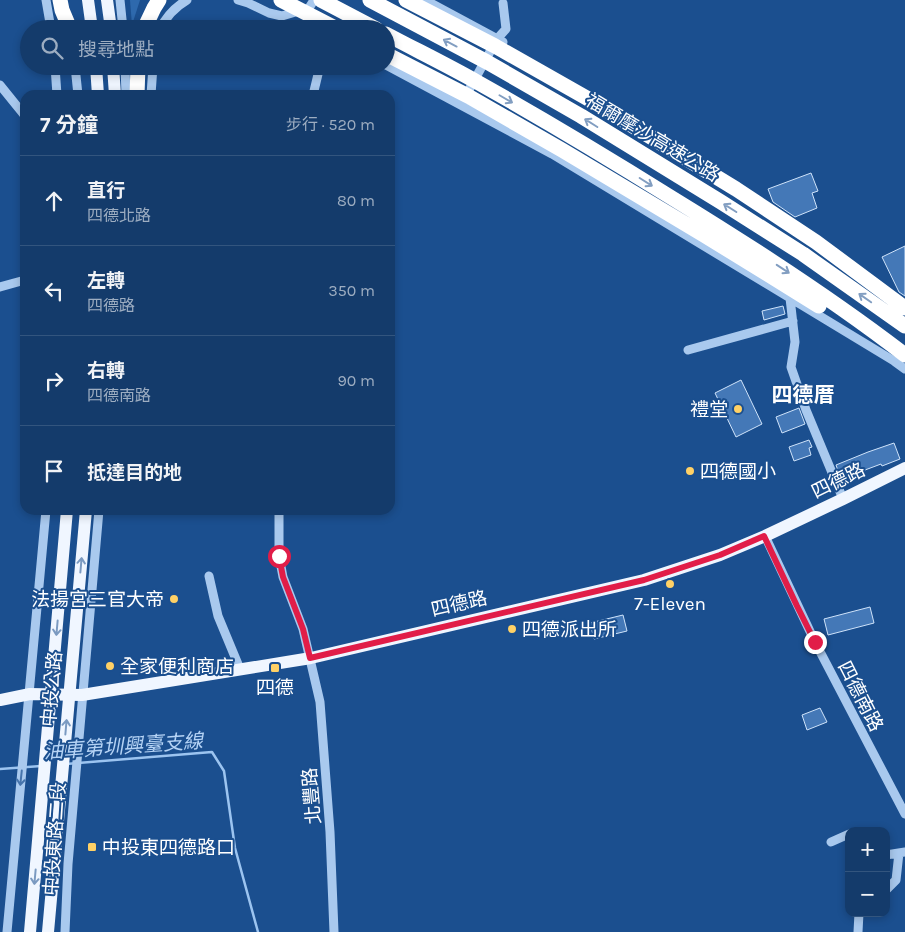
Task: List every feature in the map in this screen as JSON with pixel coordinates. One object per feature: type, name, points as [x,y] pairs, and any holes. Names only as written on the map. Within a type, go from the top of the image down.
[{"type":"highway","points":[[60,0],[66,20]]},
{"type":"highway","points":[[148,20],[159,0]]},
{"type":"highway","points":[[281,0],[320,20]]},
{"type":"highway","points":[[321,0],[359,20]]},
{"type":"highway","name":"福爾摩沙高速公路","points":[[370,0],[486,62],[581,116],[803,254],[905,326]]},
{"type":"highway","points":[[406,0],[495,46],[592,101],[736,189],[816,242],[905,308]]},
{"type":"highway","points":[[395,39],[476,81],[570,135],[788,272],[905,355]]},
{"type":"highway","points":[[395,59],[468,96],[562,150],[782,282],[874,340],[905,363]]},
{"type":"highway","points":[[137,90],[138,75]]},
{"type":"main road","points":[[88,0],[91,20]]},
{"type":"main road","points":[[107,0],[110,20]]},
{"type":"main road","points":[[97,75],[98,90]]},
{"type":"main road","points":[[114,75],[115,90]]},
{"type":"main road","name":"四德路","points":[[0,700],[30,694],[82,695],[310,658],[644,580],[720,555],[843,500],[905,468]]},
{"type":"main road","name":"中投公路","points":[[30,932],[67,515]]},
{"type":"main road","name":"中投公路","points":[[48,932],[86,515]]},
{"type":"street","points":[[46,0],[49,20]]},
{"type":"street","points":[[67,0],[69,20]]},
{"type":"street","points":[[120,0],[122,20]]},
{"type":"street","points":[[165,20],[179,4],[187,0]]},
{"type":"street","points":[[238,0],[269,13],[282,16],[309,8],[314,0]]},
{"type":"street","points":[[331,20],[335,0]]},
{"type":"street","points":[[425,0],[497,39],[766,202],[905,304]]},
{"type":"street","points":[[461,105],[497,39],[506,29],[503,3]]},
{"type":"street","points":[[395,70],[552,154],[905,369]]},
{"type":"street","points":[[56,75],[57,90]]},
{"type":"street","points":[[76,75],[77,90]]},
{"type":"street","points":[[125,75],[126,90]]},
{"type":"street","points":[[151,90],[152,75]]},
{"type":"street","points":[[314,90],[318,75]]},
{"type":"street","points":[[0,85],[20,110]]},
{"type":"street","points":[[0,287],[20,281]]},
{"type":"street","points":[[790,298],[795,342],[791,367],[806,410],[843,500]]},
{"type":"street","points":[[688,350],[793,321]]},
{"type":"street","points":[[7,932],[46,515]]},
{"type":"street","name":"中投東路二段","points":[[65,932],[68,864],[99,515]]},
{"type":"street","name":"北豐路","points":[[279,515],[279,556],[283,577],[303,629],[320,711],[330,832],[334,932]]},
{"type":"street","name":"四德南路","points":[[764,536],[810,633],[905,813]]},
{"type":"street","points":[[209,576],[218,616],[240,669]]},
{"type":"street","points":[[831,842],[845,836]]},
{"type":"street","points":[[890,886],[896,880],[902,852]]},
{"type":"street","points":[[858,932],[859,917]]},
{"type":"shaded area","points":[[130,0],[140,0],[134,20],[132,20]]},
{"type":"building","points":[[811,173],[818,191],[812,193],[817,208],[795,217],[773,202],[768,189]]},
{"type":"building","points":[[905,246],[905,296],[899,292],[882,257]]},
{"type":"building","points":[[783,306],[785,314],[764,320],[762,311]]},
{"type":"building","name":"禮堂","points":[[741,380],[762,424],[736,437],[715,393]]},
{"type":"building","points":[[799,408],[805,424],[782,433],[776,417]]},
{"type":"building","points":[[809,440],[812,447],[809,448],[811,455],[794,461],[789,447]]},
{"type":"building","points":[[894,443],[900,459],[841,479],[836,465]]},
{"type":"building","points":[[870,607],[874,623],[828,635],[824,619]]},
{"type":"building","points":[[623,615],[627,631],[594,639],[590,623]]},
{"type":"building","points":[[820,708],[827,722],[807,730],[802,715]]},
{"type":"waterway","name":"油車第圳興臺支線","points":[[66,764],[212,752],[224,771],[235,848],[258,932]]},
{"type":"waterway","name":"油車第圳興臺支線","points":[[0,769],[41,766]]},
{"type":"place","name":"禮堂","points":[[738,409]]},
{"type":"place","name":"四德國小","points":[[690,471]]},
{"type":"place","name":"7-Eleven","points":[[670,584]]},
{"type":"place","name":"法揚宮三官大帝","points":[[174,599]]},
{"type":"place","name":"四德派出所","points":[[512,629]]},
{"type":"place","name":"全家便利商店","points":[[110,666]]},
{"type":"place","name":"四德","points":[[275,668]]},
{"type":"place","name":"中投東四德路口","points":[[92,847]]},
{"type":"district","name":"四德厝","points":[[803,395]]},
{"type":"route","points":[[279,556],[283,577],[303,629],[310,658],[644,580],[720,555],[764,536],[815,642]]}]
